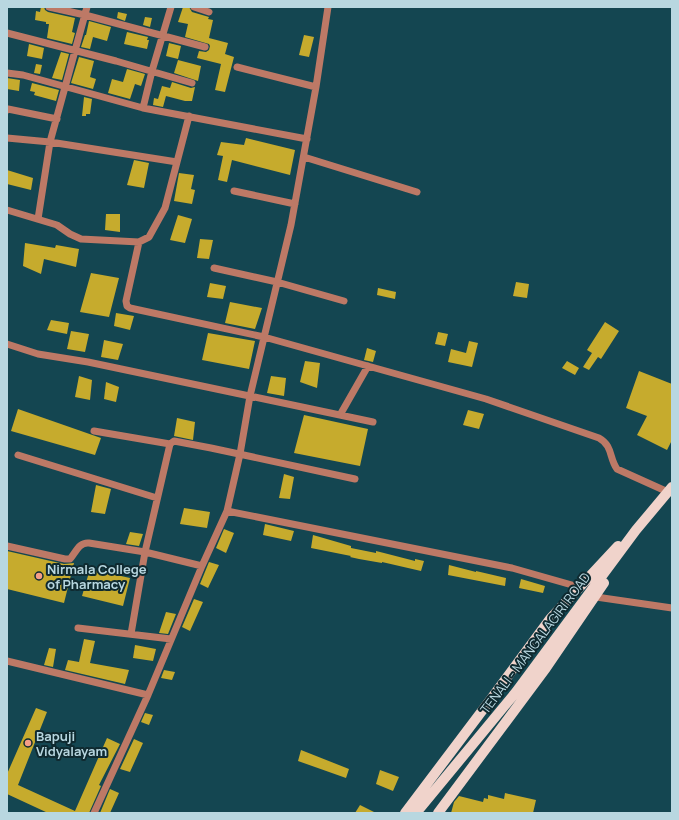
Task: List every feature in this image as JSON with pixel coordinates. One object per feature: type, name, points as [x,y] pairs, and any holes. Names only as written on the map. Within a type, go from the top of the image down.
[{"type":"main road","name":"TENALI - MANGALAGIRI ROAD","points":[[416,813],[516,692],[636,530],[670,490]]},
{"type":"main road","points":[[405,813],[550,619],[623,540],[650,514]]},
{"type":"main road","points":[[438,813],[546,668],[596,597],[650,514]]},
{"type":"street","points":[[49,7],[85,15],[205,48]]},
{"type":"street","points":[[38,219],[50,142],[87,7]]},
{"type":"street","points":[[143,108],[152,71],[171,7]]},
{"type":"street","points":[[194,7],[210,12]]},
{"type":"street","points":[[94,813],[148,695],[202,566],[227,511],[240,454],[250,396],[295,204],[316,87],[328,7]]},
{"type":"street","points":[[7,33],[192,83]]},
{"type":"street","points":[[237,67],[316,87]]},
{"type":"street","points":[[7,73],[22,75],[143,108],[307,139]]},
{"type":"street","points":[[7,110],[57,119]]},
{"type":"street","points":[[7,210],[57,225],[70,234],[82,238],[139,242],[148,237],[165,208],[189,116]]},
{"type":"street","points":[[7,138],[50,142],[177,162]]},
{"type":"street","points":[[304,157],[417,192]]},
{"type":"street","points":[[234,191],[295,204]]},
{"type":"street","points":[[139,242],[126,301],[127,306],[130,308],[264,337],[486,399],[599,438],[605,442],[610,449],[617,469],[670,490]]},
{"type":"street","points":[[214,268],[277,282],[344,301]]},
{"type":"street","points":[[7,344],[38,354],[88,362],[373,422]]},
{"type":"street","points":[[340,415],[368,366]]},
{"type":"street","points":[[94,431],[170,444],[174,442],[240,454],[355,479]]},
{"type":"street","points":[[131,634],[145,552],[170,444]]},
{"type":"street","points":[[18,455],[157,498]]},
{"type":"street","points":[[227,511],[512,568],[579,587]]},
{"type":"street","points":[[7,546],[65,559],[70,558],[84,542],[145,552],[202,566]]},
{"type":"street","points":[[596,597],[672,608]]},
{"type":"street","points":[[78,628],[171,639]]},
{"type":"street","points":[[7,661],[148,695]]},
{"type":"building","points":[[41,7],[44,7],[48,12],[75,18],[72,32],[75,33],[72,44],[47,38],[49,24],[35,20],[36,11],[40,12]]},
{"type":"building","points":[[183,7],[189,7],[192,12],[209,17],[208,19],[213,20],[209,38],[228,43],[225,54],[234,57],[225,92],[215,90],[221,64],[197,58],[199,51],[206,52],[209,50],[209,44],[185,37],[188,24],[178,22]]},
{"type":"building","points":[[118,12],[127,14],[125,21],[117,18]]},
{"type":"building","points":[[145,17],[152,18],[150,27],[143,25]]},
{"type":"building","points":[[89,21],[111,27],[107,41],[93,37],[90,49],[81,47],[86,35]]},
{"type":"building","points":[[127,32],[148,37],[147,40],[149,40],[147,49],[124,44]]},
{"type":"building","points":[[304,35],[314,37],[309,57],[299,55]]},
{"type":"building","points":[[169,43],[181,46],[178,59],[166,56]]},
{"type":"building","points":[[29,44],[44,48],[42,59],[27,56]]},
{"type":"building","points":[[61,52],[69,54],[62,80],[52,78]]},
{"type":"building","points":[[79,57],[94,61],[90,77],[96,79],[93,89],[71,83]]},
{"type":"building","points":[[178,60],[201,66],[198,81],[174,73]]},
{"type":"building","points":[[36,64],[42,65],[40,74],[34,73]]},
{"type":"building","points":[[127,69],[145,74],[141,86],[135,84],[130,99],[108,93],[112,79],[123,82]]},
{"type":"building","points":[[7,78],[20,80],[19,91],[7,89]]},
{"type":"building","points":[[172,82],[191,88],[195,87],[192,101],[185,101],[166,96],[163,107],[153,105],[154,98],[158,99],[162,86],[170,88]]},
{"type":"building","points":[[32,83],[59,90],[56,101],[34,95],[35,92],[30,91]]},
{"type":"building","points":[[84,97],[92,99],[90,114],[82,116]]},
{"type":"building","points":[[246,138],[295,150],[290,175],[232,160],[227,182],[218,180],[223,156],[217,155],[221,142],[244,145]]},
{"type":"building","points":[[134,160],[149,163],[144,188],[127,185]]},
{"type":"building","points":[[7,170],[33,178],[31,190],[7,184]]},
{"type":"building","points":[[179,173],[194,175],[191,189],[195,190],[192,204],[174,201]]},
{"type":"building","points":[[106,214],[120,214],[120,232],[105,230]]},
{"type":"building","points":[[178,215],[192,219],[185,243],[170,240]]},
{"type":"building","points":[[200,239],[213,240],[209,259],[197,258]]},
{"type":"building","points":[[25,243],[55,248],[56,245],[79,249],[76,267],[44,259],[41,274],[23,266]]},
{"type":"building","points":[[91,273],[119,278],[109,317],[80,312]]},
{"type":"building","points":[[516,282],[529,284],[527,298],[513,296]]},
{"type":"building","points":[[210,283],[226,286],[223,299],[207,297]]},
{"type":"building","points":[[378,288],[396,292],[395,299],[377,295]]},
{"type":"building","points":[[230,302],[262,308],[255,329],[225,323]]},
{"type":"building","points":[[116,313],[134,316],[130,330],[114,326]]},
{"type":"building","points":[[51,320],[69,323],[67,334],[47,330]]},
{"type":"building","points":[[605,322],[619,331],[601,359],[598,357],[589,370],[583,367],[592,353],[587,350]]},
{"type":"building","points":[[71,331],[89,334],[85,352],[67,349]]},
{"type":"building","points":[[438,332],[448,334],[445,346],[435,344]]},
{"type":"building","points":[[208,333],[255,341],[249,369],[202,360]]},
{"type":"building","points":[[104,340],[123,344],[118,360],[101,357]]},
{"type":"building","points":[[469,341],[478,343],[472,367],[448,362],[451,349],[466,353]]},
{"type":"building","points":[[367,348],[376,351],[373,362],[364,360]]},
{"type":"building","points":[[305,361],[320,363],[317,388],[300,382]]},
{"type":"building","points":[[567,361],[579,368],[575,375],[562,368]]},
{"type":"building","points":[[639,371],[672,384],[672,440],[667,450],[637,435],[647,416],[626,408]]},
{"type":"building","points":[[79,376],[92,380],[90,400],[75,397]]},
{"type":"building","points":[[271,376],[286,378],[284,396],[267,393]]},
{"type":"building","points":[[106,382],[119,387],[116,402],[104,399]]},
{"type":"building","points":[[18,409],[101,438],[95,455],[11,431]]},
{"type":"building","points":[[468,410],[484,414],[479,429],[463,425]]},
{"type":"building","points":[[304,415],[368,429],[360,466],[294,453]]},
{"type":"building","points":[[177,418],[195,422],[193,440],[174,436]]},
{"type":"building","points":[[284,474],[294,477],[290,499],[279,498]]},
{"type":"building","points":[[96,485],[111,489],[105,514],[91,512]]},
{"type":"building","points":[[184,508],[210,512],[207,528],[180,524]]},
{"type":"building","points":[[265,524],[294,531],[291,541],[263,535]]},
{"type":"building","points":[[224,529],[234,533],[226,553],[216,548]]},
{"type":"building","points":[[130,532],[143,534],[139,546],[126,544]]},
{"type":"building","points":[[313,535],[351,546],[351,548],[376,553],[376,551],[415,561],[415,559],[424,561],[421,571],[311,548]]},
{"type":"building","name":"Nirmala College of Pharmacy","points":[[7,551],[64,564],[74,563],[64,603],[7,589]]},
{"type":"building","points":[[209,562],[219,565],[208,588],[200,584]]},
{"type":"building","points":[[449,565],[506,578],[505,586],[448,575]]},
{"type":"building","points":[[90,569],[130,578],[123,606],[82,596]]},
{"type":"building","points":[[521,579],[545,586],[543,593],[519,588]]},
{"type":"building","points":[[194,599],[203,602],[190,631],[182,627]]},
{"type":"building","points":[[166,612],[176,614],[168,634],[159,633]]},
{"type":"building","points":[[84,639],[95,641],[90,663],[129,670],[125,684],[65,670],[68,660],[79,662]]},
{"type":"building","points":[[135,645],[156,649],[153,661],[133,658]]},
{"type":"building","points":[[49,648],[56,649],[53,667],[44,665]]},
{"type":"building","points":[[164,670],[175,672],[172,680],[161,678]]},
{"type":"building","name":"Bapuji Vidyalayam","points":[[36,708],[47,712],[18,785],[75,811],[107,738],[120,744],[99,785],[101,786],[89,813],[48,813],[7,794],[7,774]]},
{"type":"building","points":[[145,713],[153,715],[149,725],[141,722]]},
{"type":"building","points":[[134,739],[143,743],[130,772],[120,769]]},
{"type":"building","points":[[301,750],[349,769],[346,778],[298,761]]},
{"type":"building","points":[[380,770],[399,777],[393,791],[376,784]]},
{"type":"building","points":[[110,789],[119,793],[110,813],[100,813]]},
{"type":"building","points":[[505,793],[536,800],[533,813],[451,813],[454,802],[459,796],[483,802],[484,798],[488,799],[488,795],[504,799]]},
{"type":"building","points":[[360,805],[376,813],[355,813]]},
{"type":"place","name":"Nirmala College of Pharmacy","points":[[39,576]]},
{"type":"place","name":"Bapuji Vidyalayam","points":[[28,743]]}]
